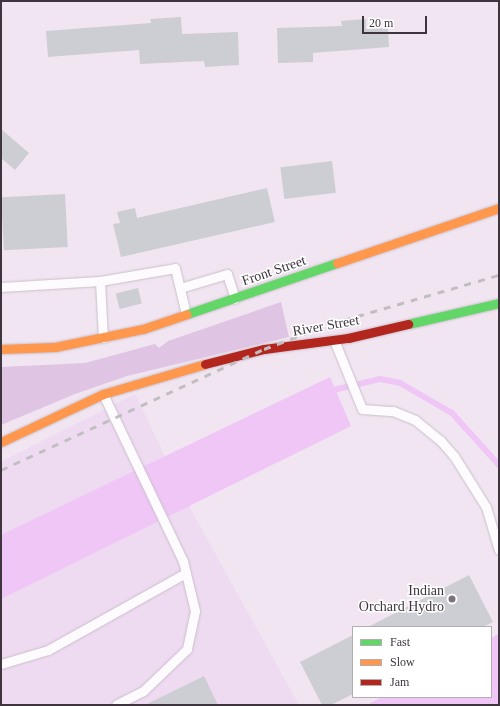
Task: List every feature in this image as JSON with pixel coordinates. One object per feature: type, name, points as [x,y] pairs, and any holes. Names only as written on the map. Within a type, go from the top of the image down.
[{"type":"main road","name":"Front Street","points":[[1,349],[54,347],[143,329],[499,208]]},
{"type":"main road","name":"River Street","points":[[103,394],[158,376],[264,349],[334,340],[499,303]]},
{"type":"main road","points":[[1,442],[103,394]]},
{"type":"lane","points":[[1,287],[100,281],[176,268],[186,314]]},
{"type":"lane","points":[[180,288],[227,274],[234,299]]},
{"type":"lane","points":[[100,281],[103,338]]},
{"type":"lane","points":[[334,340],[362,409],[393,411],[415,420],[440,440],[469,475],[486,507],[499,550]]},
{"type":"lane","points":[[103,394],[167,526],[186,573],[195,611],[187,649],[143,691],[116,705]]},
{"type":"lane","points":[[1,664],[48,650],[186,573]]},
{"type":"shaded area","points":[[281,302],[289,337],[127,376],[75,394],[1,425],[1,367],[85,363],[155,344],[159,348],[168,341]]},
{"type":"shaded area","points":[[330,377],[351,426],[1,599],[1,535]]},
{"type":"shaded area","points":[[135,394],[189,506],[299,705],[1,705],[1,462]]},
{"type":"shaded area","points":[[499,634],[499,705],[367,705],[380,698],[492,698],[492,638]]},
{"type":"building","points":[[181,17],[182,34],[238,32],[239,65],[205,67],[204,61],[140,64],[139,50],[48,57],[46,31],[151,23],[150,19]]},
{"type":"building","points":[[366,19],[366,29],[388,28],[389,47],[313,53],[313,62],[278,63],[277,28],[342,26],[341,21]]},
{"type":"building","points":[[1,129],[29,153],[15,170],[1,158]]},
{"type":"building","points":[[332,161],[336,193],[284,199],[280,167]]},
{"type":"building","points":[[267,188],[275,222],[121,257],[113,224],[120,223],[117,212],[135,208],[137,218]]},
{"type":"building","points":[[65,194],[68,247],[4,250],[1,197]]},
{"type":"building","points":[[138,288],[142,304],[120,309],[116,294]]},
{"type":"building","name":"Indian Orchard Hydro","points":[[469,575],[493,622],[485,626],[370,626]]},
{"type":"building","name":"Indian Orchard Hydro","points":[[352,636],[352,694],[331,705],[322,705],[300,662]]},
{"type":"building","points":[[204,676],[218,705],[145,705]]},
{"type":"waterway","points":[[329,391],[380,379],[400,383],[452,413],[499,465]]},
{"type":"railway","points":[[1,470],[264,349],[330,324],[499,275]]},
{"type":"traffic: fast","points":[[187,314],[337,263]]},
{"type":"traffic: fast","points":[[408,324],[499,303]]},
{"type":"traffic: slow","points":[[337,263],[499,208]]},
{"type":"traffic: slow","points":[[1,349],[55,347],[143,329],[187,314]]},
{"type":"traffic: slow","points":[[1,442],[103,394],[205,364]]},
{"type":"traffic: jam","points":[[205,364],[264,349],[348,338],[408,324]]},
{"type":"place","name":"Indian Orchard Hydro","points":[[452,599]]}]
